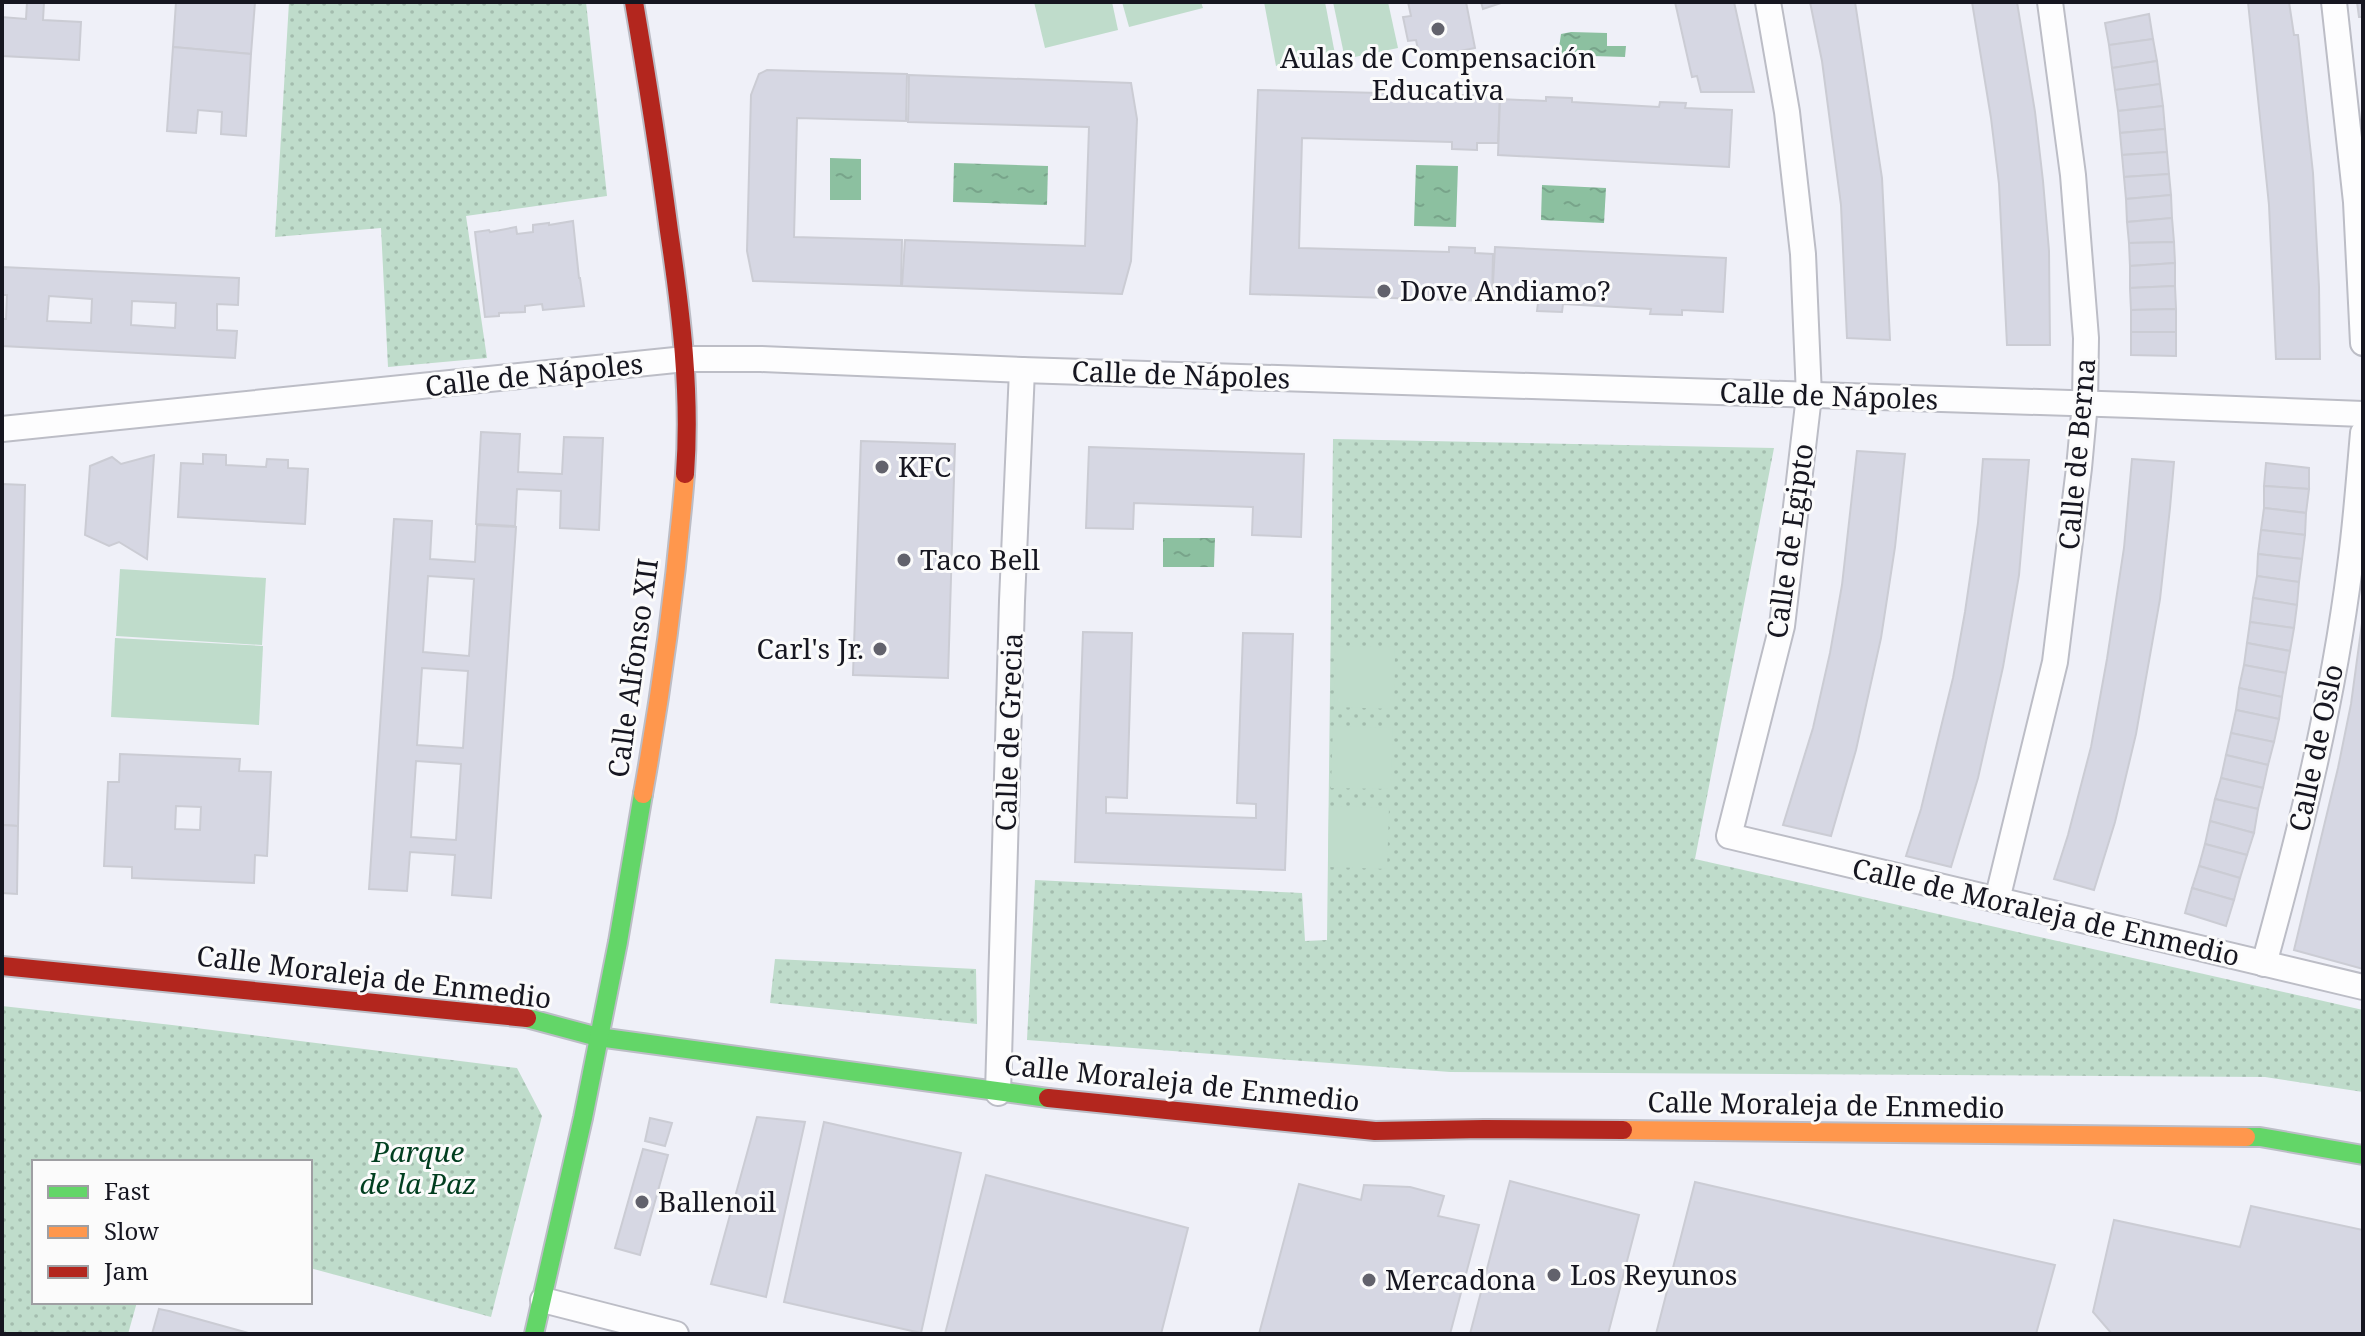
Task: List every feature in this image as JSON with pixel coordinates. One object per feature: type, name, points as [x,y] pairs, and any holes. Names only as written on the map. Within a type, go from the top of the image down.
[{"type":"street","name":"Calle Alfonso XII","points":[[534,1334],[618,942],[660,697],[677,571],[687,443],[685,359],[656,135],[634,2]]},
{"type":"street","name":"Calle de Egipto","points":[[1729,836],[1782,626],[1809,396],[1803,254],[1787,112],[1768,2]]},
{"type":"street","name":"Calle de Berna","points":[[1997,900],[2055,662],[2085,403],[2086,338],[2073,175],[2050,2]]},
{"type":"street","points":[[2334,2],[2356,202],[2363,343]]},
{"type":"street","name":"Calle de Nápoles","points":[[2,429],[685,359],[775,359],[1022,370],[2363,414]]},
{"type":"street","name":"Calle de Grecia","points":[[998,1093],[1022,370]]},
{"type":"street","name":"Calle de Oslo","points":[[2264,964],[2300,833],[2328,700],[2350,566],[2363,433]]},
{"type":"street","name":"Calle de Moraleja de Enmedio","points":[[1729,836],[2363,987]]},
{"type":"street","name":"Calle Moraleja de Enmedio","points":[[2,966],[521,1016],[598,1037],[998,1093],[1375,1131],[1484,1129],[2260,1137],[2363,1155]]},
{"type":"street","points":[[543,1300],[676,1334]]},
{"type":"green space","points":[[289,2],[586,2],[607,196],[466,216],[487,358],[388,367],[381,228],[275,237]]},
{"type":"green space","points":[[1034,2],[1112,2],[1118,30],[1045,48]]},
{"type":"green space","points":[[1122,2],[1201,2],[1203,8],[1129,27]]},
{"type":"green space","points":[[1264,2],[1325,2],[1335,54],[1276,66]]},
{"type":"green space","points":[[1333,2],[1388,2],[1398,48],[1345,59]]},
{"type":"green space","points":[[1333,439],[1774,448],[1695,859],[2363,1010],[2363,1092],[2265,1077],[1450,1072],[1027,1040],[1035,880],[1302,893],[1305,941],[1327,940]]},
{"type":"green space","points":[[120,569],[266,578],[262,645],[116,636]]},
{"type":"green space","points":[[115,638],[263,646],[259,725],[111,717]]},
{"type":"green space","points":[[1336,646],[1395,647],[1394,709],[1334,707]]},
{"type":"green space","points":[[1333,726],[1393,728],[1391,789],[1331,788]]},
{"type":"green space","points":[[1329,806],[1389,808],[1387,869],[1328,867]]},
{"type":"green space","points":[[775,959],[976,969],[977,1024],[770,1003]]},
{"type":"green space","name":"Parque de la Paz","points":[[2,1006],[517,1068],[542,1116],[491,1317],[312,1269],[312,1160],[32,1160],[32,1304],[136,1304],[128,1334],[2,1334]]},
{"type":"water","points":[[1607,33],[1607,46],[1626,46],[1625,57],[1558,55],[1561,34]]},
{"type":"water","points":[[830,158],[861,159],[861,200],[830,200]]},
{"type":"water","points":[[954,163],[1048,166],[1047,205],[953,202]]},
{"type":"water","points":[[1416,165],[1458,166],[1456,227],[1414,226]]},
{"type":"water","points":[[1542,185],[1606,188],[1604,223],[1541,220]]},
{"type":"water","points":[[1163,538],[1215,538],[1214,567],[1163,567]]},
{"type":"building","points":[[27,2],[44,2],[43,20],[81,22],[79,60],[2,56],[2,17],[26,19]]},
{"type":"building","points":[[176,2],[255,2],[251,54],[173,47]]},
{"type":"building","name":"Aulas de Compensación Educativa","points":[[1408,2],[1466,2],[1475,48],[1420,59],[1416,40],[1408,41],[1403,17],[1411,16]]},
{"type":"building","points":[[1481,2],[1504,2],[1483,9]]},
{"type":"building","points":[[1675,2],[1734,2],[1754,92],[1701,92],[1697,76],[1692,77]]},
{"type":"building","points":[[1810,2],[1855,2],[1882,178],[1890,340],[1847,338],[1841,205],[1822,61]]},
{"type":"building","points":[[1972,2],[2017,2],[2043,181],[2049,251],[2050,345],[2007,345],[1999,184]]},
{"type":"building","points":[[2248,2],[2289,2],[2294,35],[2298,35],[2313,173],[2320,359],[2276,359],[2269,205]]},
{"type":"building","points":[[2357,2],[2363,2],[2363,17],[2359,17]]},
{"type":"building","points":[[2149,14],[2153,39],[2109,45],[2105,23]]},
{"type":"building","points":[[2153,39],[2157,61],[2112,68],[2109,45]]},
{"type":"building","points":[[173,47],[251,54],[246,136],[221,134],[222,112],[198,110],[196,133],[167,131]]},
{"type":"building","points":[[2157,61],[2160,84],[2115,90],[2112,68]]},
{"type":"building","points":[[767,70],[907,74],[906,121],[797,118],[794,237],[902,240],[901,286],[753,281],[747,251],[751,95],[759,74]]},
{"type":"building","points":[[909,75],[1131,83],[1137,119],[1131,261],[1122,294],[902,286],[905,240],[1085,246],[1089,127],[908,122]]},
{"type":"building","points":[[2160,84],[2163,106],[2118,111],[2115,90]]},
{"type":"building","points":[[1258,90],[1500,96],[1498,143],[1477,143],[1477,150],[1452,149],[1452,142],[1302,138],[1299,248],[1449,252],[1449,247],[1475,248],[1475,253],[1493,254],[1492,301],[1250,294]]},
{"type":"building","points":[[1546,97],[1572,98],[1572,102],[1659,107],[1660,102],[1686,103],[1685,108],[1732,110],[1729,167],[1498,155],[1500,99],[1546,101]]},
{"type":"building","points":[[2163,106],[2165,129],[2120,133],[2118,111]]},
{"type":"building","points":[[2165,129],[2167,152],[2122,155],[2120,133]]},
{"type":"building","points":[[2167,152],[2169,174],[2124,177],[2122,155]]},
{"type":"building","points":[[2169,174],[2171,195],[2126,199],[2124,177]]},
{"type":"building","points":[[2171,195],[2172,218],[2127,222],[2126,199]]},
{"type":"building","points":[[2172,218],[2174,242],[2129,243],[2127,222]]},
{"type":"building","points":[[573,221],[584,306],[543,310],[542,304],[525,306],[525,312],[485,317],[475,232],[516,227],[517,234],[533,232],[533,225]]},
{"type":"building","points":[[2174,242],[2175,263],[2130,266],[2129,243]]},
{"type":"building","points":[[1495,247],[1726,258],[1723,312],[1682,310],[1682,315],[1650,314],[1651,309],[1563,304],[1562,312],[1537,311],[1538,303],[1492,301]]},
{"type":"building","points":[[2175,263],[2175,286],[2130,288],[2130,266]]},
{"type":"building","points":[[2,267],[239,278],[238,305],[217,304],[217,330],[237,331],[235,358],[2,346],[2,319],[6,319],[7,295],[2,295]],"holes":[[[49,296],[92,299],[91,323],[47,321]],[[132,301],[176,303],[175,328],[131,325]]]},
{"type":"building","points":[[2175,286],[2176,309],[2131,310],[2130,288]]},
{"type":"building","points":[[2176,309],[2176,332],[2131,332],[2131,310]]},
{"type":"building","points":[[2131,332],[2176,332],[2176,356],[2131,355]]},
{"type":"building","points":[[481,432],[520,434],[518,472],[562,474],[564,437],[603,438],[599,530],[560,528],[561,491],[517,489],[515,526],[476,524]]},
{"type":"building","name":"Taco Bell","points":[[861,441],[955,444],[948,678],[853,675]]},
{"type":"building","points":[[1089,447],[1304,454],[1301,537],[1252,535],[1253,507],[1134,503],[1133,529],[1086,528]]},
{"type":"building","points":[[1857,451],[1905,454],[1881,638],[1856,750],[1831,836],[1783,825],[1813,728],[1830,653],[1842,585]]},
{"type":"building","points":[[203,454],[226,455],[226,465],[266,467],[267,459],[288,460],[288,468],[308,469],[305,524],[178,517],[181,463],[203,464]]},
{"type":"building","points":[[154,455],[147,559],[119,542],[109,546],[85,535],[90,466],[112,457],[121,464]]},
{"type":"building","points":[[1983,459],[2029,460],[2019,575],[2003,667],[1978,778],[1951,867],[1906,856],[1921,809],[1953,678],[1978,523]]},
{"type":"building","points":[[2132,459],[2174,462],[2170,508],[2160,599],[2136,734],[2115,822],[2094,890],[2054,879],[2091,747],[2124,548]]},
{"type":"building","points":[[2266,463],[2309,468],[2309,489],[2264,486]]},
{"type":"building","points":[[2,484],[25,485],[18,826],[2,825]]},
{"type":"building","points":[[2264,486],[2309,489],[2306,513],[2264,508]]},
{"type":"building","points":[[2264,508],[2306,513],[2305,535],[2261,530]]},
{"type":"building","points":[[394,519],[432,521],[430,559],[475,562],[477,525],[516,527],[491,898],[452,895],[455,855],[410,852],[407,891],[369,889]],"holes":[[[428,576],[474,579],[469,656],[423,652]],[[422,668],[468,671],[463,748],[417,745]],[[416,761],[461,764],[456,840],[411,837]]]},
{"type":"building","points":[[2261,530],[2305,535],[2302,559],[2258,554]]},
{"type":"building","points":[[2258,554],[2302,559],[2299,582],[2257,576]]},
{"type":"building","points":[[2257,576],[2299,582],[2297,605],[2253,598]]},
{"type":"building","points":[[2253,598],[2297,605],[2294,628],[2250,622]]},
{"type":"building","points":[[2363,616],[2363,969],[2294,950],[2338,768],[2351,704]]},
{"type":"building","points":[[2250,622],[2294,628],[2290,651],[2247,643]]},
{"type":"building","points":[[1083,632],[1132,633],[1127,798],[1106,797],[1106,813],[1256,818],[1256,804],[1237,803],[1243,633],[1293,634],[1285,870],[1075,862]]},
{"type":"building","points":[[2247,643],[2290,651],[2286,673],[2244,665]]},
{"type":"building","points":[[2244,665],[2286,673],[2282,697],[2239,688]]},
{"type":"building","points":[[2239,688],[2282,697],[2279,719],[2236,710]]},
{"type":"building","points":[[2236,710],[2279,719],[2274,742],[2231,733]]},
{"type":"building","points":[[2231,733],[2274,742],[2268,765],[2226,755]]},
{"type":"building","points":[[120,754],[240,759],[239,771],[271,772],[267,856],[255,855],[254,883],[132,878],[132,867],[104,866],[108,782],[119,782]],"holes":[[[176,806],[201,807],[200,830],[175,829]]]},
{"type":"building","points":[[2226,755],[2268,765],[2263,788],[2221,778]]},
{"type":"building","points":[[2221,778],[2263,788],[2258,809],[2215,799]]},
{"type":"building","points":[[2215,799],[2258,809],[2254,833],[2210,821]]},
{"type":"building","points":[[2210,821],[2254,833],[2247,855],[2205,844]]},
{"type":"building","points":[[2,825],[18,826],[17,894],[2,893]]},
{"type":"building","points":[[2205,844],[2247,855],[2240,878],[2199,866]]},
{"type":"building","points":[[2199,866],[2240,878],[2234,900],[2192,888]]},
{"type":"building","points":[[2192,888],[2234,900],[2226,926],[2185,913]]},
{"type":"building","points":[[757,1117],[805,1122],[766,1297],[711,1284]]},
{"type":"building","name":"Ballenoil","points":[[650,1118],[672,1123],[665,1146],[645,1141]]},
{"type":"building","points":[[824,1122],[961,1153],[921,1333],[784,1302]]},
{"type":"building","name":"Ballenoil","points":[[643,1149],[668,1155],[640,1255],[615,1248]]},
{"type":"building","points":[[986,1175],[1188,1228],[1161,1334],[945,1334]]},
{"type":"building","name":"Los Reyunos","points":[[1510,1181],[1639,1215],[1608,1334],[1470,1334]]},
{"type":"building","points":[[1695,1182],[2055,1265],[2036,1334],[1656,1334]]},
{"type":"building","name":"Mercadona","points":[[1299,1184],[1361,1200],[1364,1185],[1410,1187],[1444,1196],[1438,1216],[1479,1225],[1450,1334],[1259,1334]]},
{"type":"building","points":[[2251,1206],[2363,1230],[2363,1334],[2112,1334],[2093,1312],[2114,1220],[2240,1247]]},
{"type":"building","points":[[159,1309],[169,1311],[252,1334],[152,1334]]},
{"type":"traffic: fast","points":[[534,1334],[583,1118],[643,794]]},
{"type":"traffic: fast","points":[[527,1018],[598,1037],[1048,1098]]},
{"type":"traffic: fast","points":[[2246,1137],[2363,1155]]},
{"type":"traffic: slow","points":[[643,794],[668,635],[685,474]]},
{"type":"traffic: slow","points":[[1623,1130],[2246,1137]]},
{"type":"traffic: jam","points":[[634,2],[681,322],[687,413],[685,474]]},
{"type":"traffic: jam","points":[[2,966],[527,1018]]},
{"type":"traffic: jam","points":[[1048,1098],[1375,1131],[1623,1130]]},
{"type":"place","name":"Aulas de Compensación Educativa","points":[[1438,29]]},
{"type":"place","name":"Dove Andiamo?","points":[[1384,291]]},
{"type":"place","name":"KFC","points":[[882,467]]},
{"type":"place","name":"Taco Bell","points":[[904,560]]},
{"type":"place","name":"Carl's Jr.","points":[[880,649]]},
{"type":"place","name":"Ballenoil","points":[[642,1202]]},
{"type":"place","name":"Los Reyunos","points":[[1554,1275]]},
{"type":"place","name":"Mercadona","points":[[1369,1280]]}]
